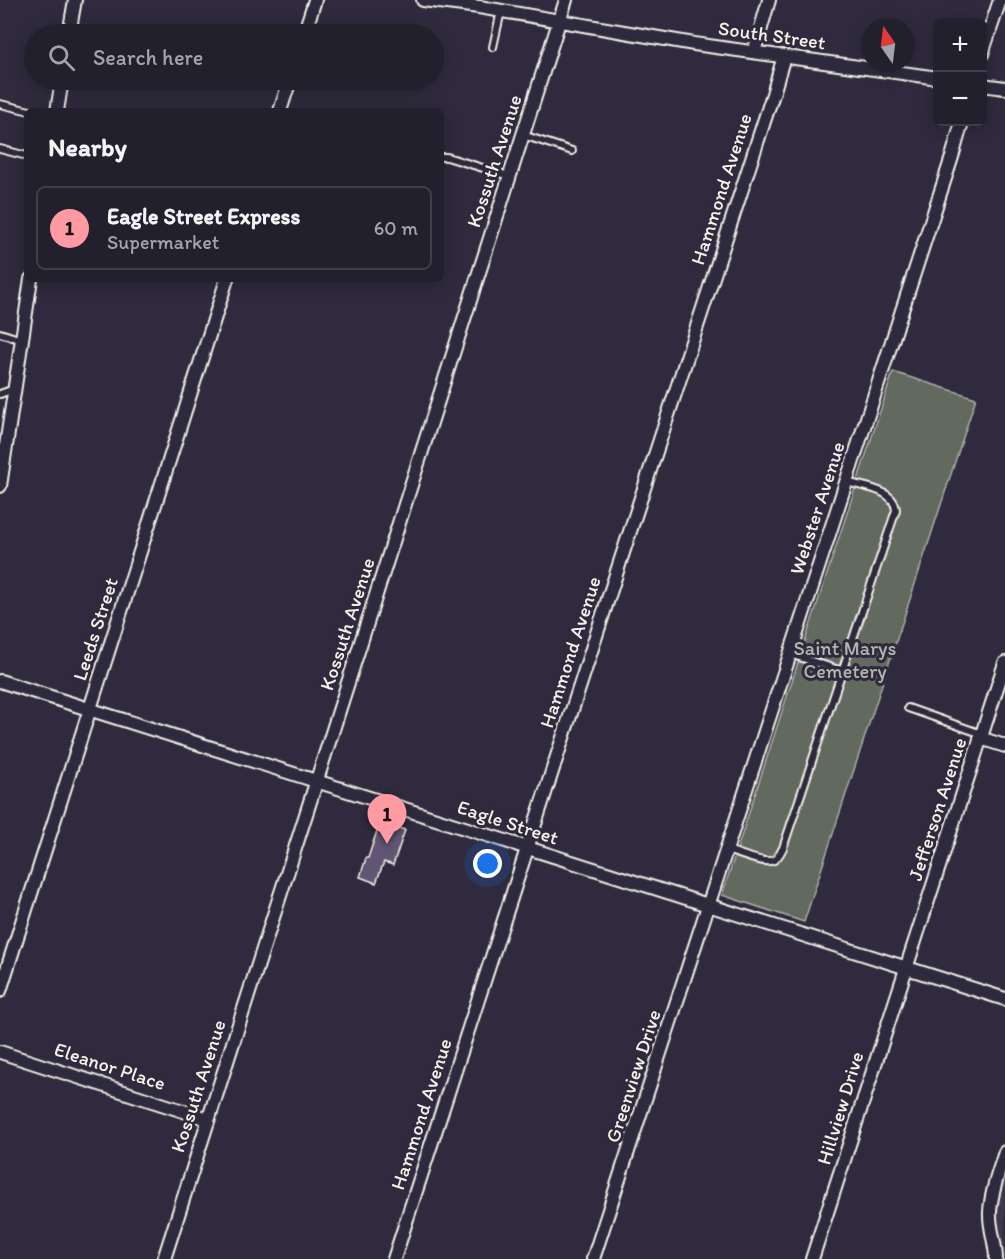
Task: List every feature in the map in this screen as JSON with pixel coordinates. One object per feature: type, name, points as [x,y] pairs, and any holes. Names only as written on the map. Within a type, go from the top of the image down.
[{"type":"street","points":[[71,24],[75,0]]},
{"type":"street","points":[[307,24],[315,0]]},
{"type":"street","name":"South Street","points":[[423,0],[694,44],[933,77]]},
{"type":"street","name":"Kossuth Avenue","points":[[164,1259],[566,0]]},
{"type":"street","points":[[753,51],[769,0]]},
{"type":"street","points":[[987,39],[1000,0]]},
{"type":"street","name":"Hammond Avenue","points":[[394,1259],[784,56]]},
{"type":"street","points":[[987,86],[1005,88]]},
{"type":"street","points":[[57,108],[60,90]]},
{"type":"street","points":[[281,108],[287,90]]},
{"type":"street","name":"Webster Avenue","points":[[709,906],[961,126]]},
{"type":"street","points":[[0,486],[31,282]]},
{"type":"street","name":"Leeds Street","points":[[0,991],[226,282]]},
{"type":"street","name":"Jefferson Avenue","points":[[906,968],[1005,663]]},
{"type":"street","name":"Eagle Street","points":[[0,681],[1005,999]]},
{"type":"street","points":[[981,736],[1005,746]]},
{"type":"street","name":"Greenview Drive","points":[[594,1259],[709,906]]},
{"type":"street","name":"Hillview Drive","points":[[812,1259],[906,968]]},
{"type":"street","name":"Eleanor Place","points":[[0,1052],[208,1119]]},
{"type":"street","points":[[996,1259],[990,1212],[995,1183],[1005,1152]]},
{"type":"lane","points":[[493,47],[501,11]]},
{"type":"lane","points":[[0,104],[24,110]]},
{"type":"lane","points":[[523,135],[572,151]]},
{"type":"lane","points":[[0,149],[24,155]]},
{"type":"lane","points":[[444,157],[509,176]]},
{"type":"lane","points":[[0,333],[22,340]]},
{"type":"lane","points":[[0,394],[15,389]]},
{"type":"lane","points":[[727,850],[766,862],[779,856],[783,848],[896,510],[891,497],[884,493],[846,482]]},
{"type":"lane","points":[[790,654],[842,671]]},
{"type":"lane","points":[[908,708],[981,736]]},
{"type":"shaded area","points":[[1005,1168],[1005,1259],[1000,1259],[996,1202]]},
{"type":"green space","name":"Saint Marys Cemetery","points":[[893,372],[976,398],[804,922],[722,895]]},
{"type":"building","points":[[380,822],[405,830],[393,865],[384,862],[376,883],[360,877]]},
{"type":"place","name":"Eagle Street Express","points":[[387,844]]}]
